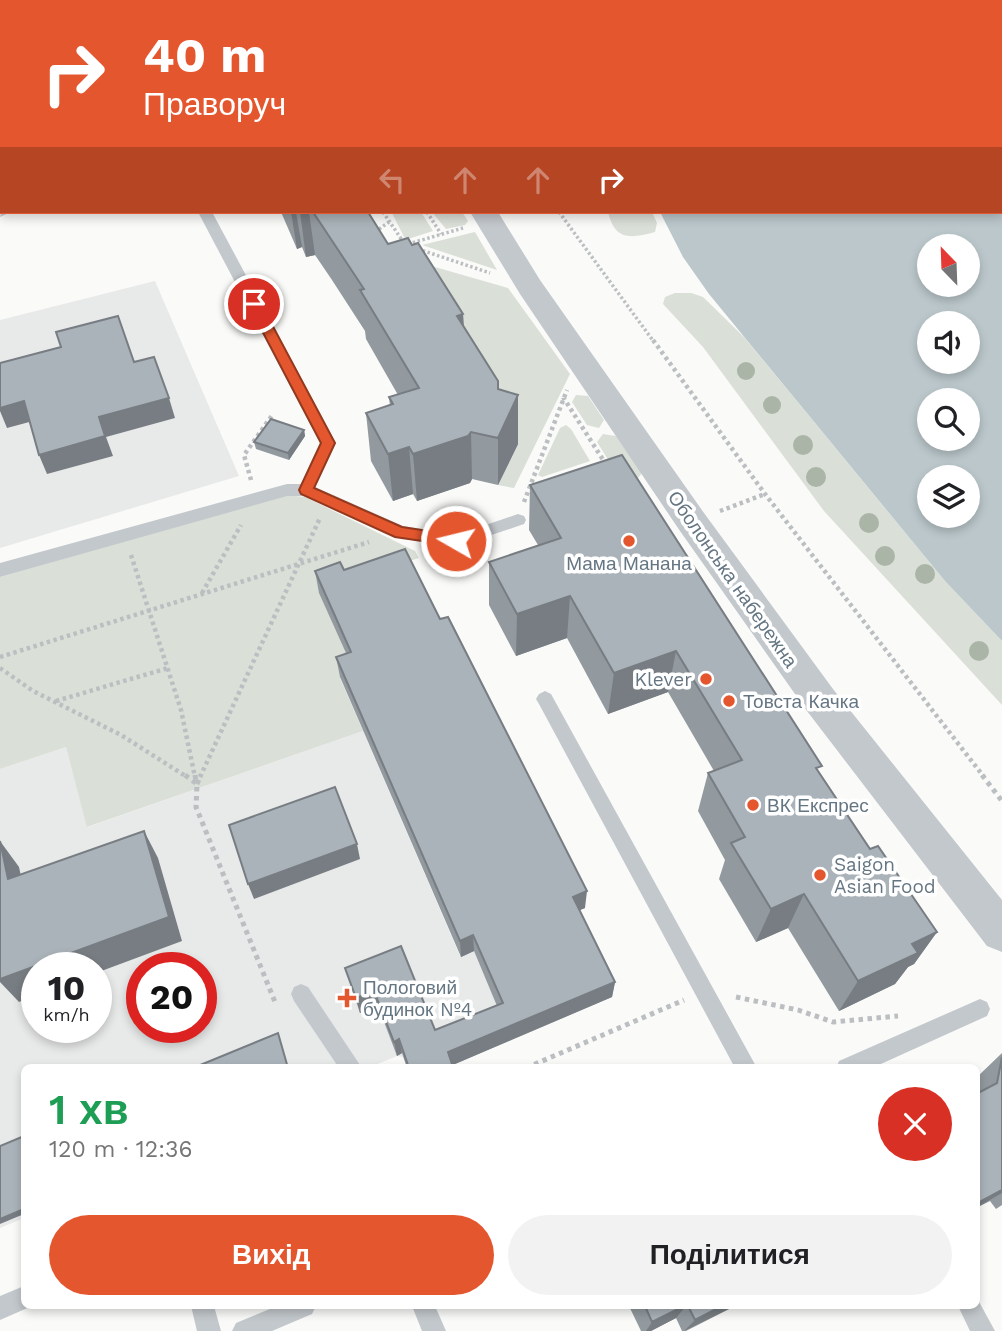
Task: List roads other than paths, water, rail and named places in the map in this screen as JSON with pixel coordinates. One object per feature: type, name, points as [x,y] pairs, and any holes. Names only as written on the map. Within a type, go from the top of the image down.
[{"type":"street","name":"Оболонська набережна","points":[[485,214],[530,287],[692,522],[820,700],[1002,932]]},
{"type":"lane","points":[[206,214],[328,443],[306,490]]},
{"type":"lane","points":[[0,570],[124,534],[255,490],[306,490],[400,533],[456,541],[518,520]]},
{"type":"lane","points":[[545,699],[745,1064]]},
{"type":"lane","points":[[301,994],[349,1064]]},
{"type":"lane","points":[[855,1064],[980,1009]]},
{"type":"lane","points":[[0,1308],[21,1299]]},
{"type":"lane","points":[[204,1309],[209,1331]]},
{"type":"lane","points":[[244,1331],[297,1309]]},
{"type":"lane","points":[[425,1309],[434,1331]]},
{"type":"lane","points":[[971,1309],[983,1331]]},
{"type":"place","name":"Мама Манана","points":[[629,541]]},
{"type":"place","name":"Klever","points":[[706,679]]},
{"type":"place","name":"Товста Качка","points":[[729,701]]},
{"type":"place","name":"ВК Експрес","points":[[753,805]]},
{"type":"place","name":"Saigon Asian Food","points":[[820,875]]},
{"type":"place","name":"Пологовий будинок №4","points":[[347,998]]}]
